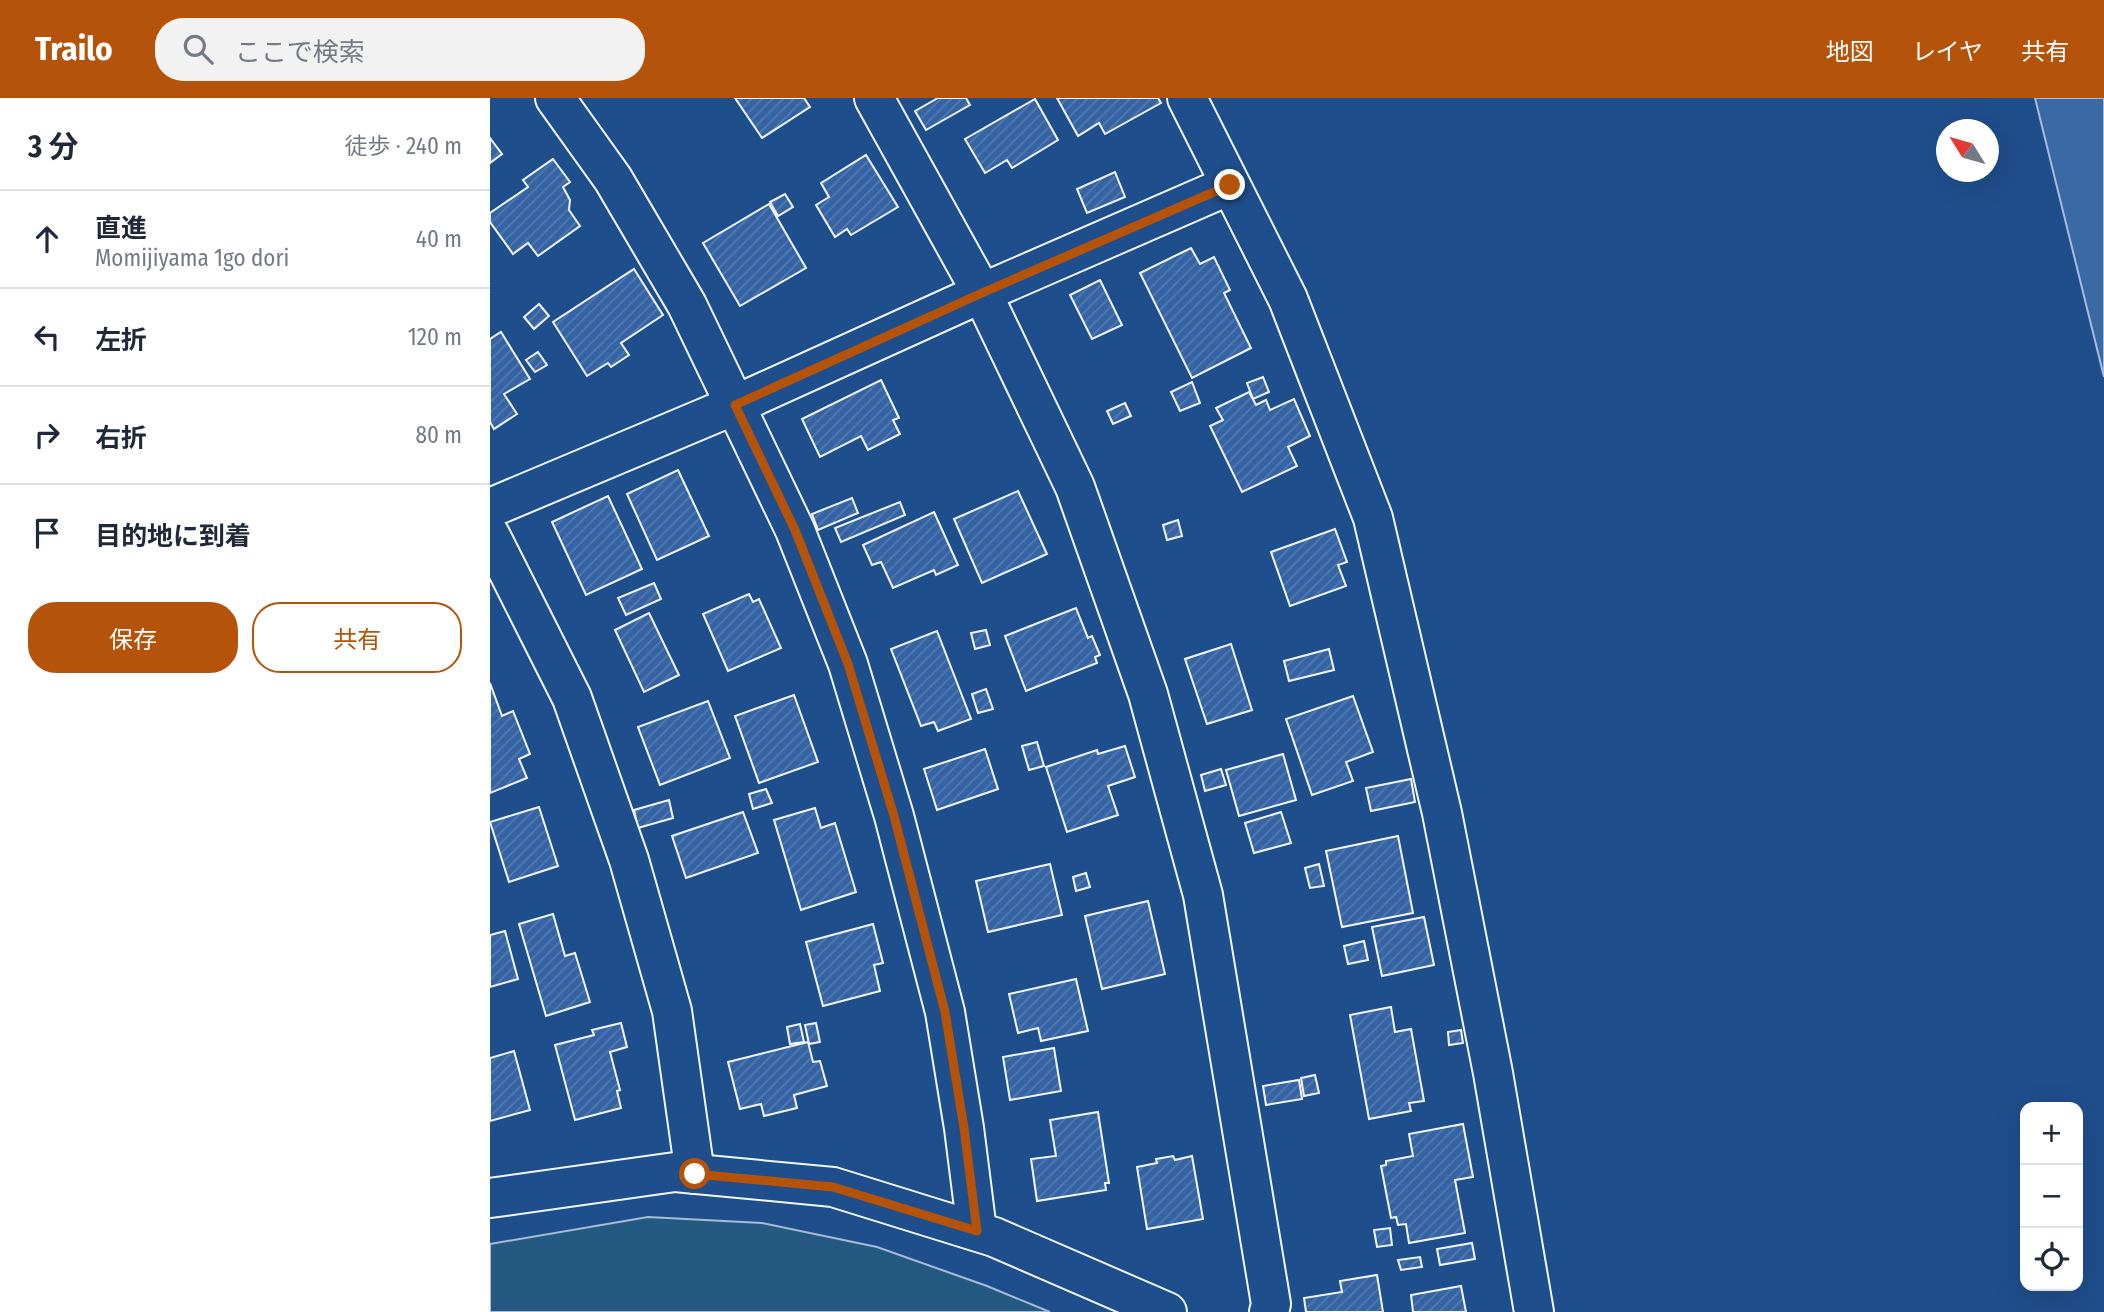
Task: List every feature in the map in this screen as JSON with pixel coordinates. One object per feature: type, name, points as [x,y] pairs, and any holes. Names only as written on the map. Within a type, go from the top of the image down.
[{"type":"street","points":[[555,98],[613,179],[687,305],[795,530],[848,664],[894,816],[945,1012],[977,1231]]},
{"type":"street","points":[[874,98],[982,293],[1075,487],[1148,694],[1203,895],[1271,1304],[1269,1312]]},
{"type":"street","points":[[1187,98],[1288,299],[1373,518],[1444,827],[1493,1073],[1534,1312]]},
{"type":"street","points":[[490,508],[735,405],[1230,185]]},
{"type":"street","points":[[490,535],[572,698],[629,860],[672,1011],[695,1174]]},
{"type":"street","points":[[490,1198],[675,1172],[833,1187],[977,1231],[1167,1312]]},
{"type":"shaded area","points":[[2035,98],[2104,98],[2104,377]]},
{"type":"shaded area","points":[[648,1217],[762,1223],[877,1247],[987,1286],[1050,1312],[490,1312],[490,1244]]},
{"type":"building","points":[[735,98],[804,98],[810,107],[762,138]]},
{"type":"building","points":[[938,98],[966,98],[970,105],[926,130],[915,111]]},
{"type":"building","points":[[1057,98],[1158,98],[1161,103],[1105,134],[1099,123],[1078,136]]},
{"type":"building","points":[[1035,99],[1058,140],[1012,168],[1007,160],[985,173],[965,139]]},
{"type":"building","points":[[490,138],[502,154],[490,163]]},
{"type":"building","points":[[866,155],[898,207],[851,235],[847,229],[835,237],[816,205],[829,197],[821,183]]},
{"type":"building","points":[[553,159],[570,182],[563,187],[570,200],[569,210],[580,226],[538,256],[528,243],[513,254],[490,222],[490,213],[528,187],[523,180]]},
{"type":"building","points":[[1115,172],[1125,197],[1087,213],[1077,189]]},
{"type":"building","points":[[785,194],[793,207],[778,216],[770,202]]},
{"type":"building","points":[[769,204],[806,268],[740,306],[703,243]]},
{"type":"building","points":[[1191,248],[1200,264],[1214,257],[1230,290],[1224,293],[1251,348],[1192,378],[1140,273]]},
{"type":"building","points":[[634,269],[663,315],[621,343],[629,355],[611,367],[608,363],[587,376],[553,322]]},
{"type":"building","points":[[1100,280],[1122,325],[1092,339],[1070,295]]},
{"type":"building","points":[[539,304],[549,316],[534,329],[524,317]]},
{"type":"building","points":[[501,332],[530,379],[504,394],[517,414],[494,429],[490,422],[490,339]]},
{"type":"building","points":[[538,352],[547,365],[535,372],[526,360]]},
{"type":"building","points":[[1263,377],[1269,392],[1253,399],[1247,383]]},
{"type":"building","points":[[881,380],[899,418],[893,420],[900,434],[868,450],[861,436],[820,457],[802,419]]},
{"type":"building","points":[[1192,382],[1200,403],[1180,411],[1171,392]]},
{"type":"building","points":[[1249,392],[1256,405],[1266,400],[1270,410],[1294,399],[1310,436],[1288,447],[1297,466],[1242,492],[1210,426],[1223,420],[1216,408]]},
{"type":"building","points":[[1125,403],[1131,416],[1113,424],[1107,411]]},
{"type":"building","points":[[678,470],[709,536],[657,560],[627,494]]},
{"type":"building","points":[[1018,491],[1047,554],[982,583],[954,519]]},
{"type":"building","points":[[608,496],[642,569],[586,595],[552,522]]},
{"type":"building","points":[[852,498],[858,513],[818,530],[812,514]]},
{"type":"building","points":[[900,502],[905,515],[841,542],[835,528]]},
{"type":"building","points":[[934,512],[958,565],[936,575],[934,570],[893,588],[881,562],[872,565],[863,545]]},
{"type":"building","points":[[1178,520],[1182,536],[1167,540],[1163,525]]},
{"type":"building","points":[[1335,529],[1347,562],[1338,565],[1346,586],[1290,606],[1271,552]]},
{"type":"building","points":[[654,583],[661,599],[626,615],[618,598]]},
{"type":"building","points":[[749,594],[753,602],[759,599],[781,648],[728,671],[703,614]]},
{"type":"building","points":[[1076,608],[1088,638],[1092,636],[1100,655],[1095,657],[1097,663],[1026,691],[1005,636]]},
{"type":"building","points":[[649,613],[679,675],[644,692],[615,630]]},
{"type":"building","points":[[986,630],[990,645],[975,649],[971,633]]},
{"type":"building","points":[[937,631],[971,719],[938,731],[934,722],[921,726],[891,649]]},
{"type":"building","points":[[1231,644],[1252,710],[1207,724],[1185,659]]},
{"type":"building","points":[[1329,649],[1334,670],[1289,681],[1284,661]]},
{"type":"building","points":[[490,683],[502,716],[513,711],[530,754],[519,759],[527,778],[490,793]]},
{"type":"building","points":[[986,689],[993,709],[978,713],[972,694]]},
{"type":"building","points":[[794,695],[818,762],[759,783],[735,716]]},
{"type":"building","points":[[1353,696],[1373,752],[1346,762],[1353,781],[1312,795],[1286,719]]},
{"type":"building","points":[[708,701],[730,758],[660,785],[638,727]]},
{"type":"building","points":[[1037,742],[1044,766],[1029,770],[1022,746]]},
{"type":"building","points":[[1125,746],[1135,777],[1108,786],[1118,815],[1067,832],[1046,767],[1097,750],[1098,754]]},
{"type":"building","points":[[985,749],[998,789],[937,810],[924,769]]},
{"type":"building","points":[[1283,754],[1296,800],[1239,816],[1226,770]]},
{"type":"building","points":[[1221,769],[1226,785],[1205,791],[1201,775]]},
{"type":"building","points":[[1411,779],[1415,802],[1371,811],[1366,788]]},
{"type":"building","points":[[766,789],[772,803],[753,809],[749,794]]},
{"type":"building","points":[[669,800],[673,818],[638,828],[634,810]]},
{"type":"building","points":[[539,807],[558,866],[509,882],[490,822]]},
{"type":"building","points":[[815,808],[821,828],[835,823],[856,892],[801,910],[774,820]]},
{"type":"building","points":[[743,812],[758,853],[686,878],[672,836]]},
{"type":"building","points":[[1281,812],[1291,843],[1254,853],[1245,823]]},
{"type":"building","points":[[1398,836],[1413,913],[1342,927],[1326,851]]},
{"type":"building","points":[[1050,864],[1062,915],[988,932],[976,881]]},
{"type":"building","points":[[1319,864],[1324,886],[1310,888],[1305,868]]},
{"type":"building","points":[[1086,873],[1090,887],[1076,891],[1073,877]]},
{"type":"building","points":[[1148,901],[1165,974],[1102,989],[1085,916]]},
{"type":"building","points":[[553,914],[565,956],[575,953],[590,1002],[546,1016],[519,924]]},
{"type":"building","points":[[1424,917],[1434,965],[1382,976],[1372,927]]},
{"type":"building","points":[[873,924],[883,963],[874,965],[880,991],[823,1006],[806,942]]},
{"type":"building","points":[[505,931],[518,979],[490,987],[490,935]]},
{"type":"building","points":[[1364,941],[1368,960],[1348,964],[1344,946]]},
{"type":"building","points":[[1076,979],[1088,1031],[1041,1041],[1038,1028],[1018,1033],[1009,994]]},
{"type":"building","points":[[1391,1007],[1395,1032],[1411,1029],[1424,1101],[1409,1103],[1411,1111],[1369,1119],[1350,1015]]},
{"type":"building","points":[[621,1023],[627,1047],[610,1052],[620,1090],[617,1091],[621,1108],[575,1120],[555,1045],[594,1035],[592,1030]]},
{"type":"building","points":[[816,1023],[820,1042],[809,1044],[805,1025]]},
{"type":"building","points":[[800,1024],[804,1042],[790,1044],[787,1027]]},
{"type":"building","points":[[1461,1030],[1463,1043],[1449,1045],[1448,1032]]},
{"type":"building","points":[[808,1042],[813,1062],[820,1061],[827,1086],[794,1095],[797,1108],[764,1116],[761,1104],[740,1109],[728,1062]]},
{"type":"building","points":[[1054,1048],[1061,1091],[1010,1100],[1003,1057]]},
{"type":"building","points":[[514,1051],[530,1110],[490,1121],[490,1058]]},
{"type":"building","points":[[1315,1075],[1319,1093],[1304,1096],[1301,1078]]},
{"type":"building","points":[[1299,1080],[1302,1099],[1266,1105],[1263,1086]]},
{"type":"building","points":[[1098,1112],[1109,1183],[1105,1183],[1106,1190],[1037,1201],[1031,1159],[1056,1156],[1050,1120]]},
{"type":"building","points":[[1463,1124],[1473,1177],[1455,1180],[1465,1233],[1409,1243],[1406,1224],[1398,1225],[1396,1217],[1391,1218],[1381,1166],[1386,1165],[1386,1161],[1413,1156],[1409,1134]]},
{"type":"building","points":[[1173,1156],[1175,1160],[1192,1156],[1203,1219],[1147,1229],[1137,1167]]},
{"type":"building","points":[[1390,1228],[1392,1245],[1377,1247],[1374,1230]]},
{"type":"building","points":[[1472,1243],[1475,1259],[1440,1265],[1437,1249]]},
{"type":"building","points":[[1420,1257],[1422,1267],[1401,1270],[1398,1260]]},
{"type":"building","points":[[1377,1275],[1383,1312],[1306,1312],[1304,1298],[1342,1292],[1340,1281]]},
{"type":"building","points":[[1461,1286],[1466,1312],[1413,1312],[1411,1295]]},
{"type":"route","points":[[695,1174],[833,1187],[977,1231],[945,1012],[894,816],[848,664],[795,530],[735,405],[1230,185]]}]
